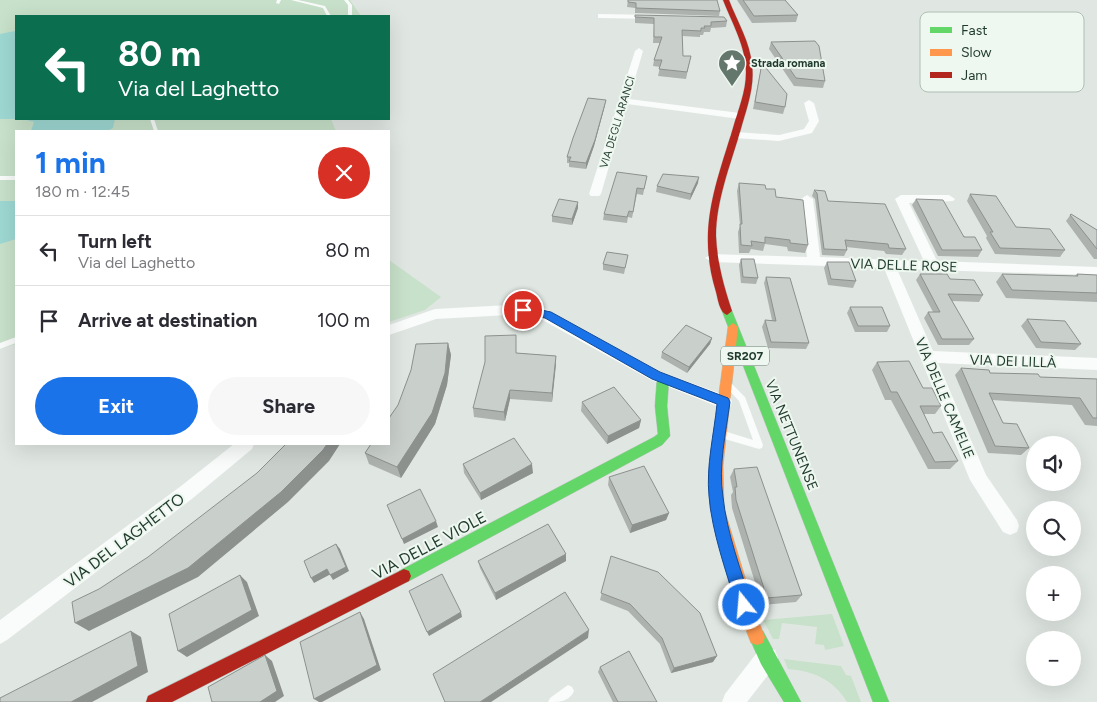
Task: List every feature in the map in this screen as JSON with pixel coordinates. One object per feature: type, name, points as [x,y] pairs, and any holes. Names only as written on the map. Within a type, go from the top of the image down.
[{"type":"main road","name":"VIA NETTUNENSE","points":[[726,0],[729,20],[745,45],[750,65],[735,136],[714,204],[710,233],[712,258],[718,286],[882,702]]},
{"type":"main road","points":[[733,326],[715,486],[720,520],[744,605],[768,658],[793,702]]},
{"type":"main road","name":"VIA DELLE VIOLE","points":[[154,702],[391,584],[658,442],[664,436],[661,406],[663,379]]},
{"type":"street","points":[[601,16],[667,18]]},
{"type":"street","name":"VIA DEGLI ARANCI","points":[[595,194],[639,51]]},
{"type":"street","points":[[624,101],[740,116]]},
{"type":"street","points":[[735,136],[779,138],[808,131],[814,120],[809,103]]},
{"type":"street","points":[[933,266],[901,199],[949,198]]},
{"type":"street","points":[[807,199],[814,260]]},
{"type":"street","name":"VIA DELLE ROSE","points":[[712,258],[814,260],[889,266],[1097,271]]},
{"type":"street","name":"VIA DELLE CAMELIE","points":[[889,266],[979,480],[1010,526]]},
{"type":"street","points":[[390,330],[435,314],[509,310],[535,311],[551,317],[610,352],[663,379],[724,402]]},
{"type":"street","name":"VIA DEI LILLÀ","points":[[928,357],[1097,364]]},
{"type":"street","name":"VIA DEL LAGHETTO","points":[[0,633],[188,492],[245,445]]},
{"type":"street","points":[[733,702],[768,658]]},
{"type":"lane","points":[[293,0],[324,7],[328,15]]},
{"type":"lane","points":[[346,0],[350,5],[350,15]]},
{"type":"lane","points":[[0,178],[15,178]]},
{"type":"lane","points":[[0,346],[15,340]]},
{"type":"lane","points":[[720,434],[759,445],[742,399],[726,383]]},
{"type":"lane","points":[[554,702],[568,691]]},
{"type":"green space","points":[[0,0],[350,0],[360,15],[15,15],[15,120],[331,120],[336,130],[15,130],[15,344],[0,349]]},
{"type":"green space","points":[[390,261],[441,297],[425,310],[390,322]]},
{"type":"green space","points":[[832,614],[844,646],[825,650],[824,645],[815,644],[817,627],[782,623],[779,639],[773,639],[763,620]]},
{"type":"green space","points":[[784,659],[841,666],[846,675],[851,676],[861,702],[847,702],[829,682],[814,674],[788,669]]},
{"type":"water","points":[[15,31],[15,119],[0,119],[0,34]]},
{"type":"water","points":[[27,120],[115,120],[113,128],[109,130],[31,130],[34,122]]},
{"type":"water","points":[[0,201],[15,201],[15,239],[0,244]]},
{"type":"building","points":[[628,0],[717,0],[720,11],[636,8],[636,3],[628,2]]},
{"type":"building","points":[[743,0],[785,0],[798,15],[754,16]]},
{"type":"building","points":[[635,15],[724,17],[727,21],[711,22],[711,26],[704,26],[705,28],[701,28],[701,31],[682,30],[683,56],[691,56],[687,72],[659,69],[662,60],[654,60],[662,37],[654,37],[654,18],[635,17]]},
{"type":"building","points":[[815,41],[819,46],[825,81],[796,78],[771,42]]},
{"type":"building","points":[[762,63],[787,94],[785,107],[755,102]]},
{"type":"building","points":[[588,98],[606,100],[595,140],[586,163],[569,161],[571,157],[567,157]]},
{"type":"building","points":[[617,172],[647,176],[644,189],[637,188],[633,212],[629,211],[627,217],[604,214]]},
{"type":"building","points":[[663,174],[699,177],[691,194],[657,186]]},
{"type":"building","points":[[739,183],[765,185],[766,189],[775,189],[776,197],[803,200],[808,245],[790,243],[790,240],[765,237],[765,243],[751,241],[752,246],[741,245],[740,224],[742,224]]},
{"type":"building","points":[[814,190],[825,191],[828,201],[885,204],[906,249],[889,248],[888,244],[845,240],[847,250],[824,249],[817,193]]},
{"type":"building","points":[[970,194],[996,196],[1016,227],[1050,229],[1065,250],[1000,248],[990,232],[993,232]]},
{"type":"building","points":[[559,199],[578,202],[572,219],[552,216]]},
{"type":"building","points":[[916,199],[943,200],[964,237],[975,237],[982,250],[942,250]]},
{"type":"building","points":[[1070,215],[1097,230],[1097,249]]},
{"type":"building","points":[[607,252],[628,255],[625,268],[603,264]]},
{"type":"building","points":[[741,259],[754,259],[758,278],[743,277]]},
{"type":"building","points":[[827,262],[849,262],[856,281],[831,279]]},
{"type":"building","points":[[920,274],[947,274],[950,279],[974,280],[983,295],[948,294],[974,339],[942,339],[928,312],[940,312]]},
{"type":"building","points":[[1002,274],[1097,275],[1097,293],[1012,290]]},
{"type":"building","points":[[766,277],[790,278],[809,343],[771,342],[765,320],[776,321]]},
{"type":"building","points":[[850,307],[882,307],[890,326],[858,326]]},
{"type":"building","points":[[1027,319],[1065,321],[1081,344],[1041,342]]},
{"type":"building","points":[[686,325],[712,338],[689,367],[662,352]]},
{"type":"building","points":[[516,335],[516,353],[556,356],[552,393],[510,390],[504,412],[473,408],[485,362],[485,336]]},
{"type":"building","points":[[448,343],[445,373],[432,413],[397,467],[365,453],[370,445],[390,445],[390,417],[398,405],[411,370],[416,344]]},
{"type":"building","points":[[909,361],[923,388],[932,388],[941,406],[920,406],[933,433],[942,432],[958,461],[935,462],[897,392],[891,392],[877,362]]},
{"type":"building","points":[[961,368],[989,370],[990,373],[1038,374],[1040,377],[1097,379],[1097,418],[1093,418],[1080,398],[989,393],[1003,423],[1017,424],[1026,442],[1026,448],[995,446]]},
{"type":"building","points":[[614,387],[641,420],[608,436],[582,402]]},
{"type":"building","points":[[514,438],[532,464],[480,493],[463,464]]},
{"type":"building","points":[[285,445],[326,445],[281,492],[188,568],[75,623],[72,602],[99,589],[148,557],[257,473]]},
{"type":"building","points":[[644,466],[669,513],[632,525],[609,477]]},
{"type":"building","points":[[757,467],[802,595],[767,598],[736,500],[735,487],[737,487],[734,469]]},
{"type":"building","points":[[420,489],[436,521],[402,539],[387,505]]},
{"type":"building","points":[[548,524],[566,554],[495,593],[478,561]]},
{"type":"building","points":[[336,544],[346,567],[330,575],[327,569],[311,578],[304,561]]},
{"type":"building","points":[[611,556],[658,572],[700,613],[717,656],[674,668],[662,638],[630,604],[601,593]]},
{"type":"building","points":[[442,574],[461,612],[427,632],[409,591]]},
{"type":"building","points":[[240,575],[252,610],[178,651],[169,614]]},
{"type":"building","points":[[565,592],[589,630],[480,702],[445,702],[433,674]]},
{"type":"building","points":[[360,612],[377,665],[314,699],[300,642]]},
{"type":"building","points":[[131,631],[138,666],[71,702],[0,702],[0,698]]},
{"type":"building","points":[[629,651],[657,702],[618,702],[600,667]]},
{"type":"building","points":[[265,655],[277,691],[260,702],[212,702],[208,687]]},
{"type":"traffic: fast","points":[[727,311],[881,702]]},
{"type":"traffic: fast","points":[[404,576],[658,441],[664,436],[661,406],[663,379]]},
{"type":"traffic: fast","points":[[757,637],[793,702]]},
{"type":"traffic: slow","points":[[733,327],[716,466],[717,508],[750,620],[757,637]]},
{"type":"traffic: jam","points":[[726,0],[746,48],[749,64],[745,102],[717,196],[711,236],[718,282],[727,311]]},
{"type":"traffic: jam","points":[[154,702],[404,576]]},
{"type":"place","name":"Strada romana","points":[[732,87]]},
{"type":"route","points":[[523,310],[547,315],[610,352],[656,376],[724,402],[716,466],[715,496],[722,529],[744,605]]}]
